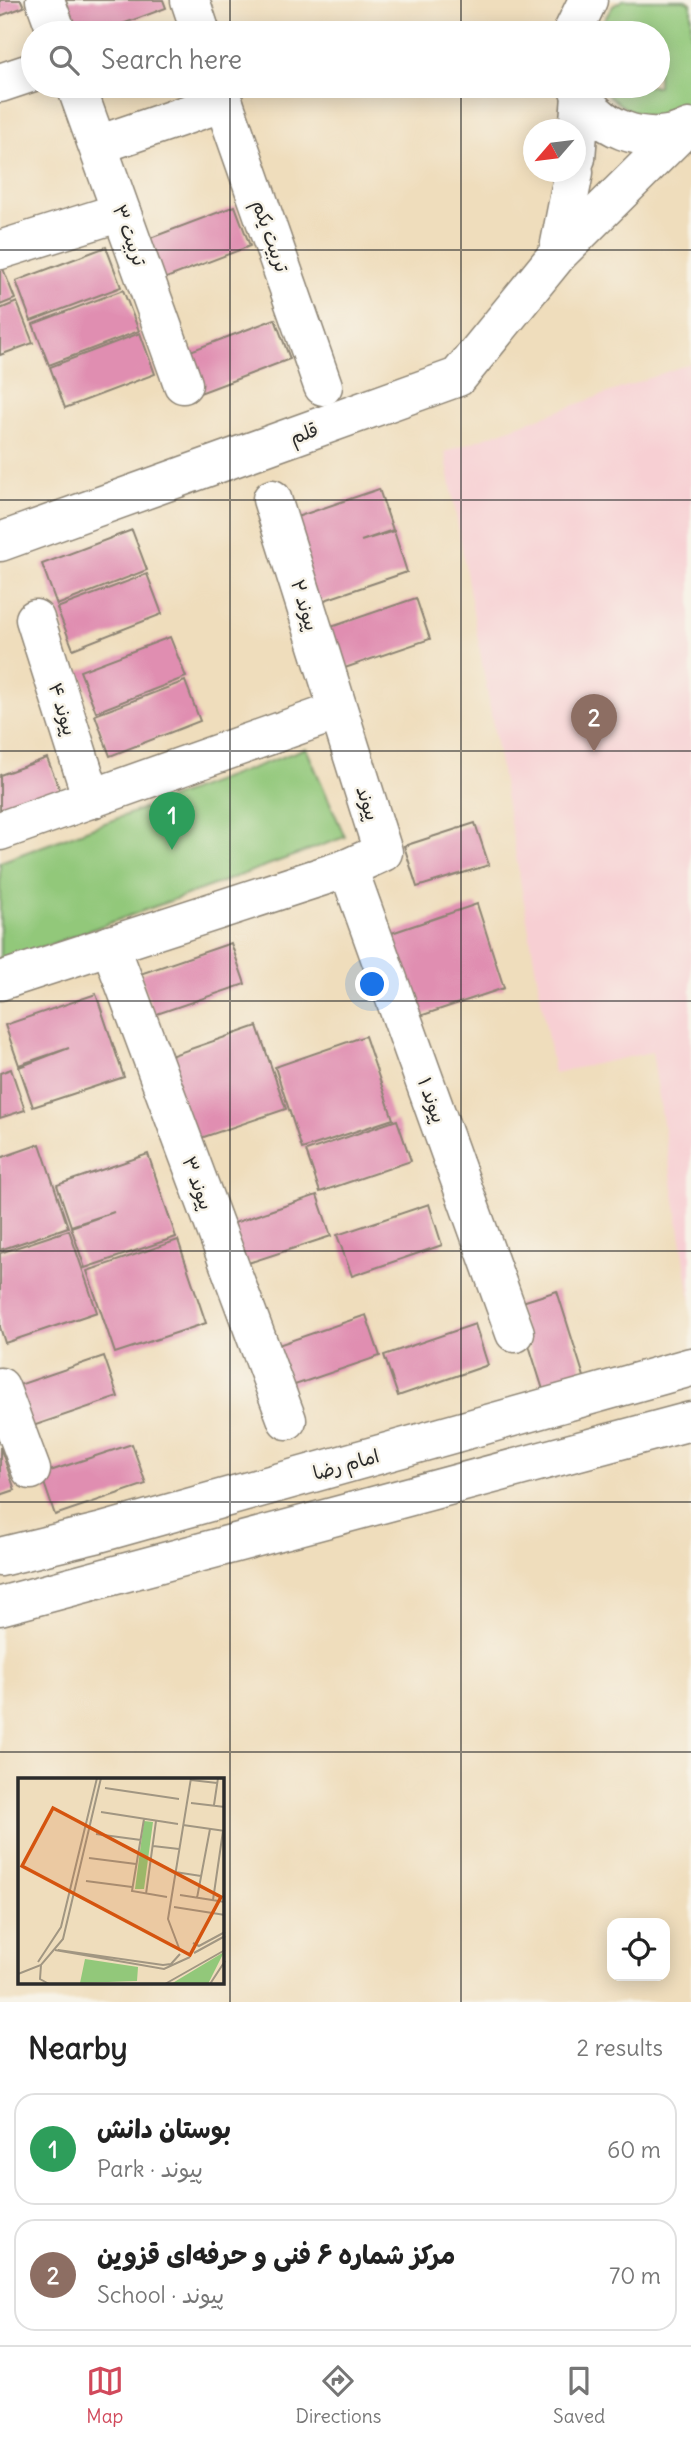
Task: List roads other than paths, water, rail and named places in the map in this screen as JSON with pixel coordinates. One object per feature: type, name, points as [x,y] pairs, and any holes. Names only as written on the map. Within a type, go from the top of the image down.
[{"type":"street","points":[[45,0],[53,21]]},
{"type":"street","points":[[190,0],[197,21]]},
{"type":"street","points":[[564,0],[568,21]]},
{"type":"street","points":[[577,21],[588,0]]},
{"type":"street","points":[[0,83],[21,76]]},
{"type":"street","name":"تربیت ۳","points":[[80,98],[183,384]]},
{"type":"street","points":[[98,145],[211,98]]},
{"type":"street","name":"تربیت یکم","points":[[222,98],[323,386]]},
{"type":"street","points":[[578,119],[579,98]]},
{"type":"street","points":[[584,98],[595,114],[614,127],[636,135],[659,137],[687,129]]},
{"type":"street","name":"قلم","points":[[0,542],[458,377],[558,254],[614,195],[687,129]]},
{"type":"street","name":"قلم","points":[[558,254],[572,182]]},
{"type":"street","points":[[0,250],[121,212]]},
{"type":"street","name":"پیوند ۲","points":[[272,499],[338,711]]},
{"type":"street","name":"پیوند ۴","points":[[35,619],[92,800]]},
{"type":"street","points":[[0,831],[338,711]]},
{"type":"street","name":"پیوند","points":[[0,981],[348,868],[383,852],[338,711]]},
{"type":"street","name":"پیوند ۱","points":[[348,868],[515,1333]]},
{"type":"street","name":"پیوند ۳","points":[[110,946],[287,1420]]},
{"type":"street","name":"امام رضا","points":[[0,1558],[99,1533],[691,1367]]},
{"type":"street","points":[[0,1387],[31,1470]]},
{"type":"street","points":[[0,1606],[691,1421]]},
{"type":"place","name":"مرکز شماره ۶ فنی و حرفه‌ای قزوین","points":[[594,752]]},
{"type":"place","name":"بوستان دانش","points":[[172,850]]}]
